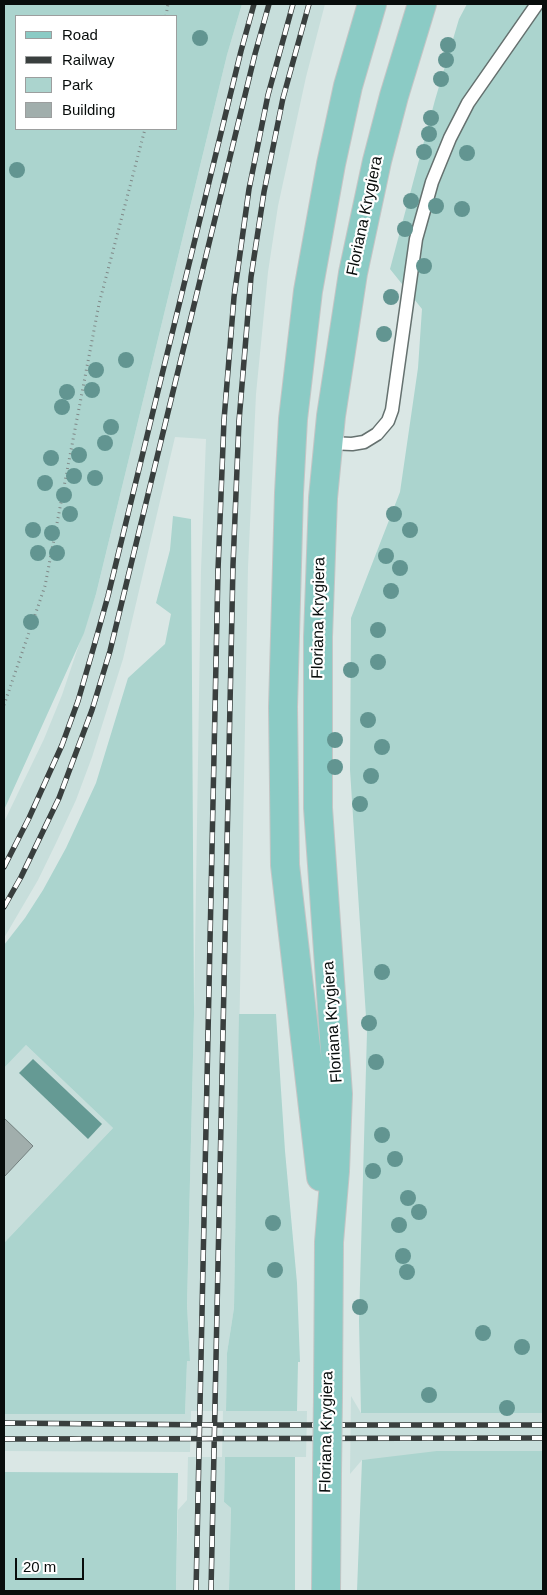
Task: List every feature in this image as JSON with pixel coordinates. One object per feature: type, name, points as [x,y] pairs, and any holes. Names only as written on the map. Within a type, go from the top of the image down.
[{"type":"main road","name":"Floriana Krygiera","points":[[328,1242],[285,865],[283,707],[289,493],[294,409],[308,291],[330,164],[351,78],[372,4]]},
{"type":"main road","name":"Floriana Krygiera","points":[[326,1591],[328,1242],[335,1170],[338,1094],[319,840],[317,720],[320,550],[328,443],[344,325],[364,216],[394,96],[422,4]]},
{"type":"lane","points":[[328,443],[352,444],[364,442],[377,434],[388,421],[392,410],[416,239],[432,182],[450,138],[468,103],[537,4]]},
{"type":"path","points":[[4,706],[45,586],[99,304],[145,130]]},
{"type":"shaded area","points":[[242,4],[325,4],[306,77],[278,206],[268,272],[256,394],[248,567],[234,1308],[227,1353],[226,1411],[307,1411],[306,1457],[225,1457],[224,1502],[231,1508],[229,1591],[176,1591],[178,1510],[187,1500],[188,1457],[222,1457],[223,1411],[191,1411],[190,1452],[4,1451],[4,1414],[185,1414],[187,1361],[190,1361],[187,1305],[201,570],[206,439],[175,437],[123,659],[92,757],[76,800],[56,843],[38,880],[4,938],[4,822],[44,739],[62,695],[96,594],[227,55]]},
{"type":"shaded area","points":[[26,1045],[113,1128],[4,1243],[4,1068]]},
{"type":"shaded area","points":[[33,1059],[102,1124],[88,1139],[19,1073]]},
{"type":"shaded area","points":[[351,1396],[361,1413],[543,1413],[543,1451],[362,1460],[350,1474]]},
{"type":"green space","points":[[4,4],[242,4],[227,55],[96,594],[84,633],[4,810]]},
{"type":"green space","points":[[467,4],[543,4],[543,1413],[361,1413],[359,1321],[367,1032],[350,770],[351,618],[400,492],[418,368],[422,309],[390,269],[435,100],[459,19]]},
{"type":"green space","points":[[173,516],[191,519],[194,1014],[187,1305],[190,1361],[187,1361],[185,1414],[4,1414],[4,1243],[113,1128],[26,1045],[4,1068],[4,945],[25,918],[43,890],[66,848],[96,783],[128,678],[165,644],[171,614],[156,603],[170,550]]},
{"type":"green space","points":[[239,1014],[276,1014],[285,1151],[297,1283],[300,1362],[298,1362],[297,1411],[226,1411],[227,1353],[234,1308]]},
{"type":"green space","points":[[437,1451],[543,1451],[543,1591],[357,1591],[362,1460]]},
{"type":"green space","points":[[225,1457],[295,1457],[295,1591],[229,1591],[231,1508],[224,1502]]},
{"type":"green space","points":[[4,1472],[178,1473],[176,1591],[4,1591]]},
{"type":"building","points":[[4,1118],[33,1146],[4,1177]]},
{"type":"railway","points":[[4,867],[29,818],[62,745],[78,701],[94,646],[254,4]]},
{"type":"railway","points":[[4,907],[21,877],[59,798],[92,710],[110,651],[255,54],[269,4]]},
{"type":"railway","points":[[196,1591],[218,570],[224,420],[234,297],[249,189],[268,95],[293,4]]},
{"type":"railway","points":[[211,1591],[233,565],[239,421],[251,277],[264,192],[283,98],[309,4]]},
{"type":"railway","points":[[4,1423],[543,1425]]},
{"type":"railway","points":[[4,1439],[543,1438]]}]
